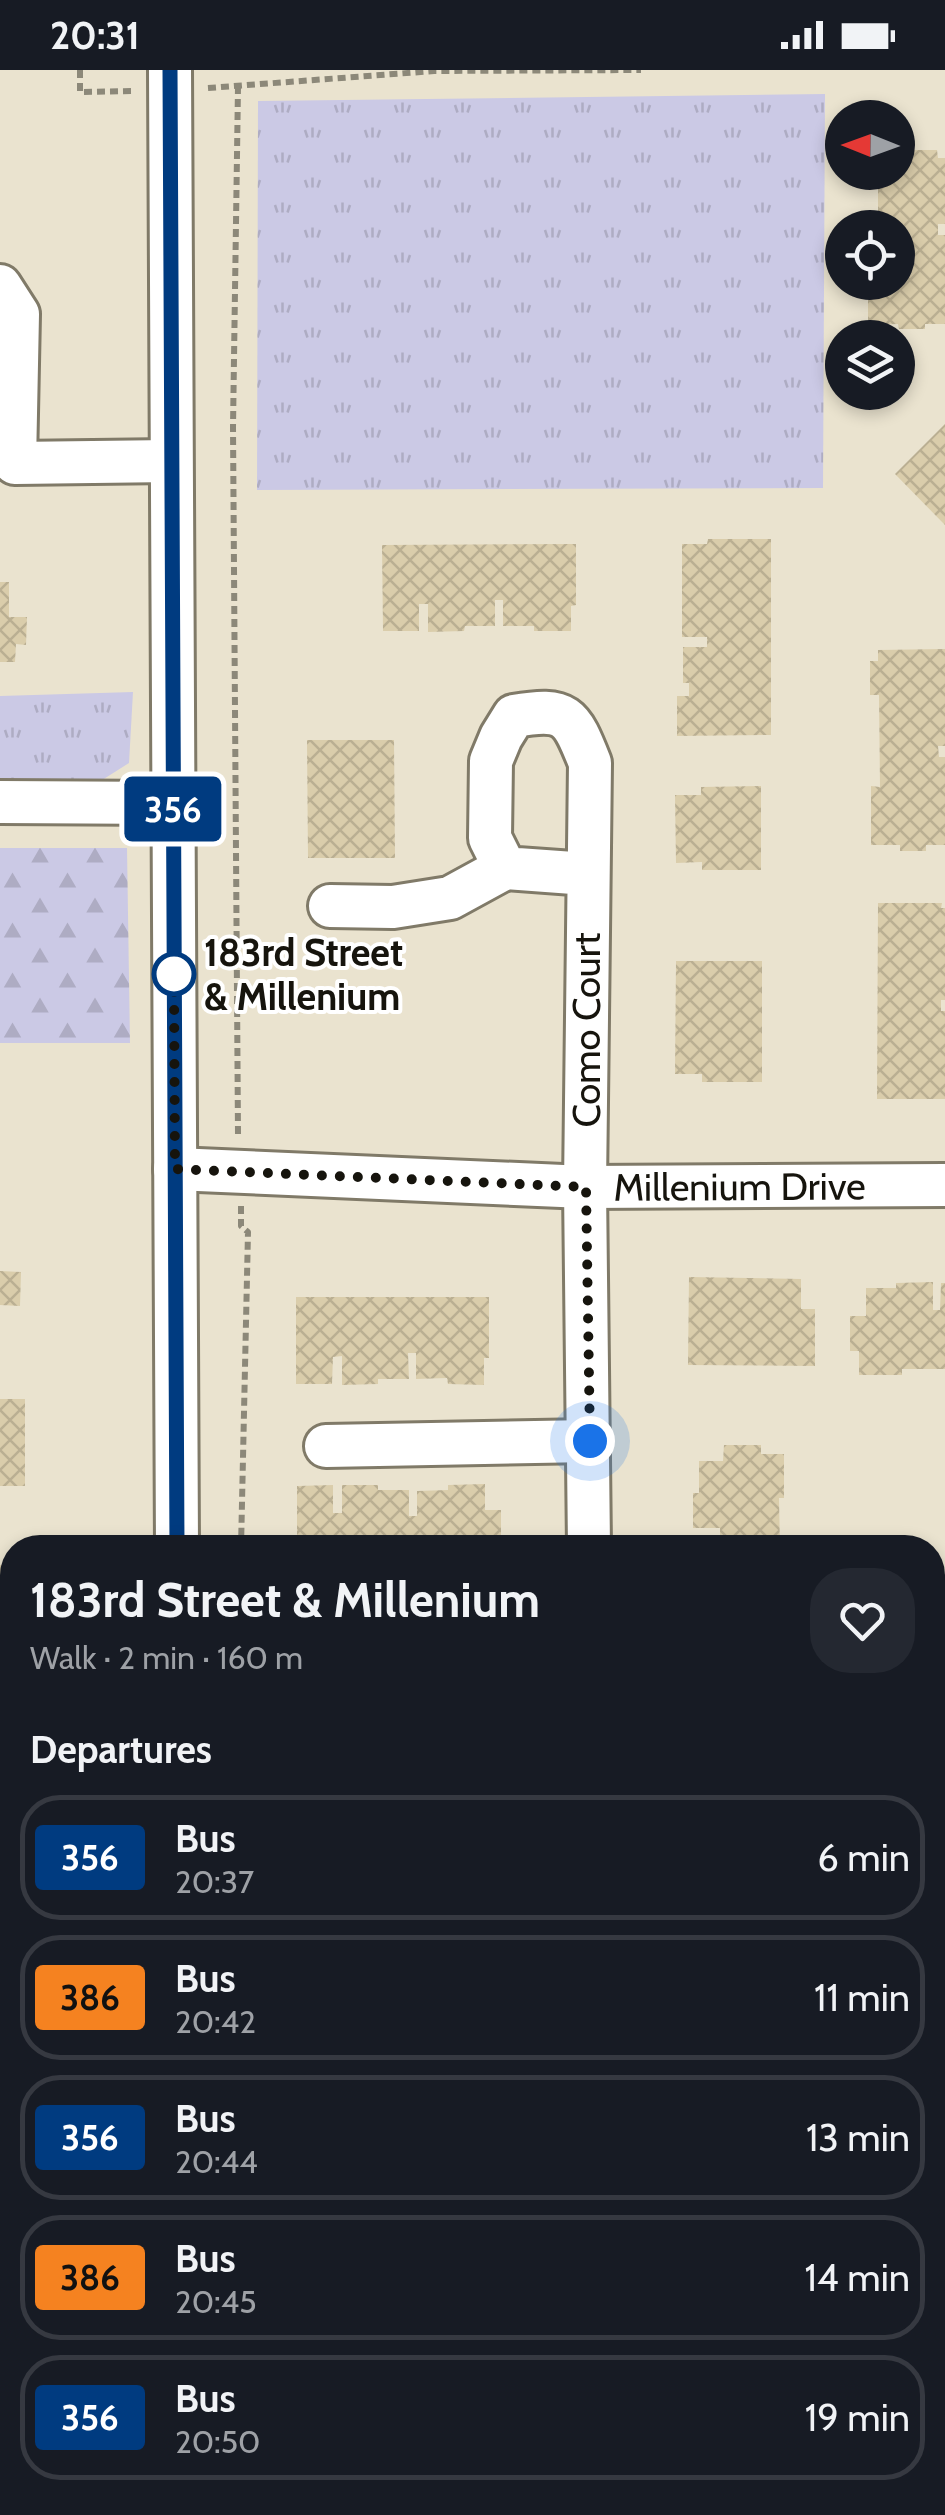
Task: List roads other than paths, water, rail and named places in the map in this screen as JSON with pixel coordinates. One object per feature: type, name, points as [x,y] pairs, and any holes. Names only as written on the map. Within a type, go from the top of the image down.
[{"type":"street","points":[[170,70],[177,1535]]},
{"type":"street","points":[[0,286],[18,314],[15,462],[170,461]]},
{"type":"street","name":"Como Court","points":[[505,868],[490,838],[491,761],[500,736],[514,716],[548,710],[575,724],[590,763],[586,1187],[589,1535]]},
{"type":"street","points":[[0,802],[172,803]]},
{"type":"street","points":[[330,906],[394,907],[450,898],[505,868],[587,874]]},
{"type":"street","name":"Millenium Drive","points":[[175,1169],[586,1187],[945,1186]]},
{"type":"street","points":[[326,1446],[590,1441]]},
{"type":"place","name":"183rd Street & Millenium","points":[[174,974]]}]
